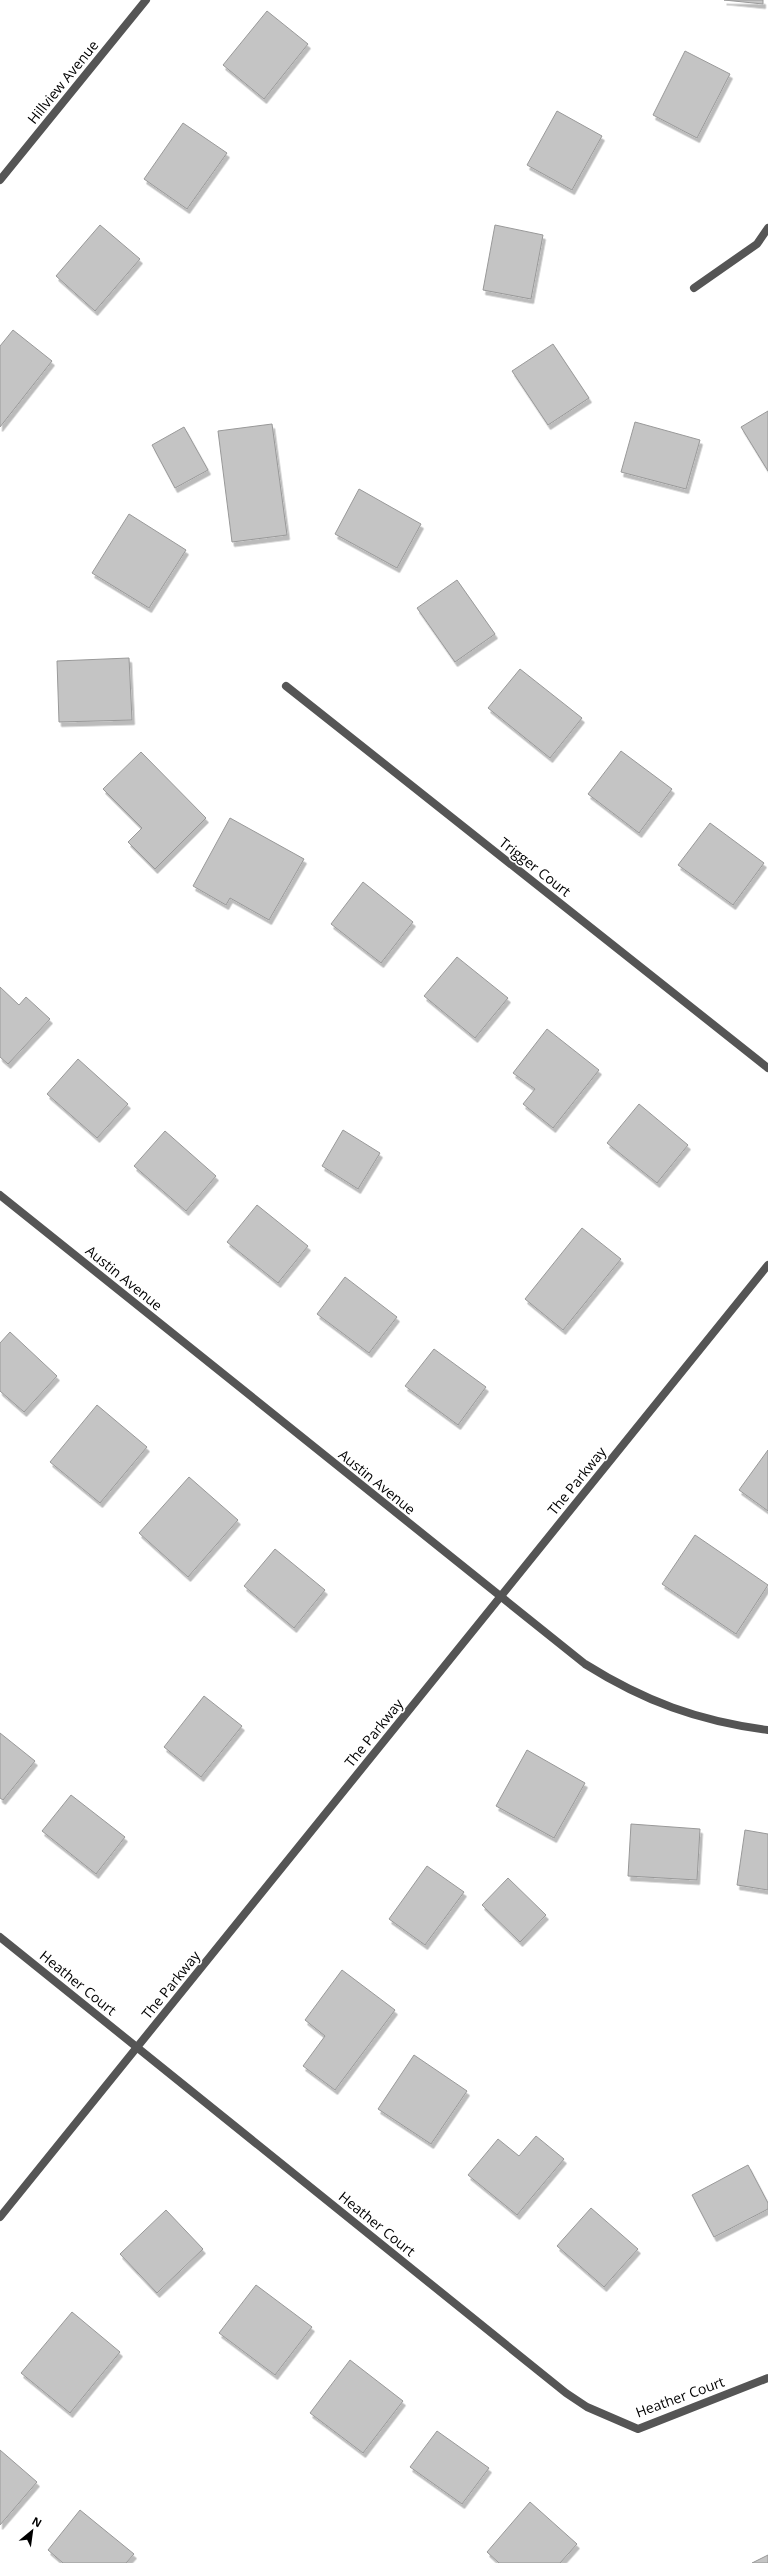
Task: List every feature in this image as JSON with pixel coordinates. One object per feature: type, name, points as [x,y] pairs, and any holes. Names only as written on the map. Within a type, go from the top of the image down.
[{"type":"street","name":"Hillview Avenue","points":[[0,180],[146,0]]},
{"type":"street","points":[[694,288],[757,244],[768,228]]},
{"type":"street","name":"Trigger Court","points":[[286,686],[768,1068]]},
{"type":"street","name":"Austin Avenue","points":[[0,1195],[500,1598],[585,1664],[622,1687],[663,1705],[695,1716],[732,1726],[768,1730]]},
{"type":"street","name":"The Parkway","points":[[0,2217],[138,2048],[768,1265]]},
{"type":"street","name":"Heather Court","points":[[0,1937],[566,2393],[587,2407],[638,2429],[768,2378]]},
{"type":"building","points":[[724,0],[763,0],[763,4]]},
{"type":"building","points":[[267,11],[308,44],[264,99],[223,65]]},
{"type":"building","points":[[685,51],[730,74],[697,138],[653,115]]},
{"type":"building","points":[[557,111],[602,136],[572,190],[527,165]]},
{"type":"building","points":[[183,123],[227,153],[187,209],[144,179]]},
{"type":"building","points":[[100,225],[140,259],[95,311],[56,276]]},
{"type":"building","points":[[495,225],[543,235],[531,299],[483,290]]},
{"type":"building","points":[[13,330],[52,361],[0,427],[0,346]]},
{"type":"building","points":[[553,344],[589,398],[548,425],[512,371]]},
{"type":"building","points":[[768,411],[768,471],[741,427]]},
{"type":"building","points":[[635,422],[700,440],[686,489],[621,472]]},
{"type":"building","points":[[272,424],[287,535],[232,542],[218,431]]},
{"type":"building","points":[[184,427],[208,470],[175,488],[152,445]]},
{"type":"building","points":[[359,489],[421,524],[397,568],[335,534]]},
{"type":"building","points":[[129,514],[186,550],[149,608],[92,573]]},
{"type":"building","points":[[457,580],[495,634],[455,662],[417,608]]},
{"type":"building","points":[[129,658],[132,720],[59,722],[57,661]]},
{"type":"building","points":[[520,669],[582,718],[550,758],[488,708]]},
{"type":"building","points":[[621,751],[672,789],[639,833],[588,794]]},
{"type":"building","points":[[141,752],[206,818],[155,869],[128,842],[142,828],[103,789]]},
{"type":"building","points":[[230,818],[304,859],[269,920],[230,898],[226,905],[193,886]]},
{"type":"building","points":[[710,823],[764,863],[733,905],[678,865]]},
{"type":"building","points":[[363,882],[413,922],[381,963],[331,924]]},
{"type":"building","points":[[457,957],[508,998],[475,1038],[424,996]]},
{"type":"building","points":[[0,987],[19,1005],[26,997],[50,1019],[8,1064],[0,1057]]},
{"type":"building","points":[[547,1029],[599,1070],[553,1128],[523,1104],[535,1089],[513,1073]]},
{"type":"building","points":[[78,1059],[128,1104],[97,1138],[47,1094]]},
{"type":"building","points":[[639,1104],[688,1145],[657,1183],[607,1143]]},
{"type":"building","points":[[343,1130],[380,1153],[358,1189],[322,1166]]},
{"type":"building","points":[[165,1131],[216,1176],[186,1211],[134,1166]]},
{"type":"building","points":[[257,1205],[308,1246],[278,1283],[227,1242]]},
{"type":"building","points":[[582,1228],[621,1259],[563,1330],[525,1299]]},
{"type":"building","points":[[345,1277],[397,1317],[369,1353],[317,1314]]},
{"type":"building","points":[[10,1332],[57,1376],[24,1412],[0,1391],[0,1343]]},
{"type":"building","points":[[434,1349],[486,1387],[458,1425],[405,1386]]},
{"type":"building","points":[[97,1405],[147,1447],[100,1503],[50,1462]]},
{"type":"building","points":[[768,1450],[768,1511],[739,1490]]},
{"type":"building","points":[[189,1477],[238,1520],[188,1577],[139,1533]]},
{"type":"building","points":[[695,1535],[768,1585],[736,1634],[662,1584]]},
{"type":"building","points":[[275,1549],[325,1590],[294,1628],[244,1586]]},
{"type":"building","points":[[204,1696],[242,1726],[201,1777],[164,1747]]},
{"type":"building","points":[[0,1733],[35,1761],[3,1800],[0,1798]]},
{"type":"building","points":[[527,1750],[585,1783],[554,1838],[496,1806]]},
{"type":"building","points":[[71,1795],[125,1837],[96,1874],[42,1831]]},
{"type":"building","points":[[631,1824],[700,1829],[697,1880],[628,1876]]},
{"type":"building","points":[[745,1830],[768,1834],[768,1890],[737,1885]]},
{"type":"building","points":[[427,1866],[464,1892],[425,1945],[389,1919]]},
{"type":"building","points":[[508,1878],[546,1915],[520,1942],[482,1905]]},
{"type":"building","points":[[342,1970],[395,2010],[335,2090],[303,2066],[325,2036],[305,2020]]},
{"type":"building","points":[[414,2055],[467,2091],[431,2144],[378,2109]]},
{"type":"building","points":[[536,2136],[564,2159],[517,2215],[468,2175],[498,2139],[519,2156]]},
{"type":"building","points":[[748,2165],[768,2203],[768,2209],[714,2237],[692,2195]]},
{"type":"building","points":[[591,2208],[638,2249],[604,2287],[557,2246]]},
{"type":"building","points":[[166,2210],[203,2249],[157,2293],[120,2254]]},
{"type":"building","points":[[256,2285],[312,2327],[275,2375],[219,2333]]},
{"type":"building","points":[[72,2312],[120,2352],[70,2413],[21,2373]]},
{"type":"building","points":[[350,2360],[403,2401],[363,2453],[310,2413]]},
{"type":"building","points":[[437,2431],[489,2468],[462,2504],[410,2467]]},
{"type":"building","points":[[0,2450],[37,2482],[0,2525]]},
{"type":"building","points":[[530,2502],[577,2544],[560,2563],[499,2563],[487,2552]]},
{"type":"building","points":[[80,2510],[134,2554],[126,2563],[63,2563],[48,2550]]},
{"type":"building","points":[[768,2555],[768,2563],[752,2563]]}]
